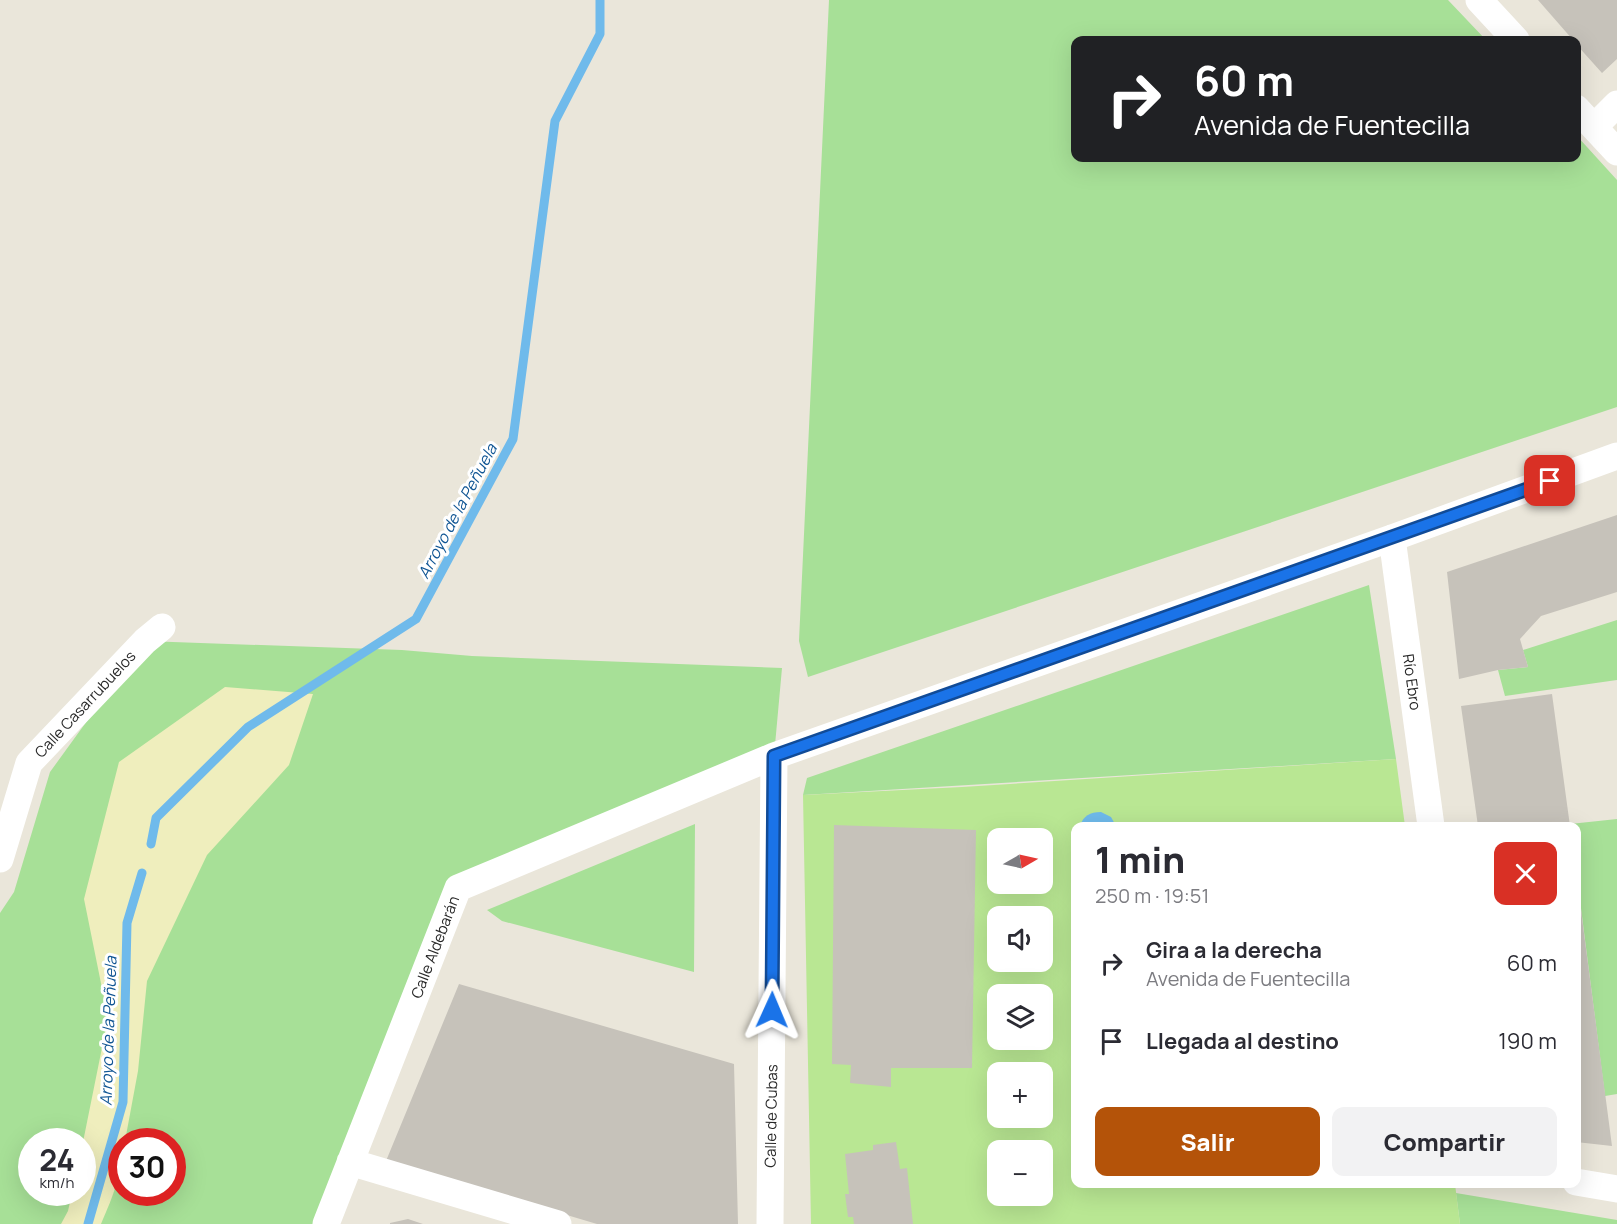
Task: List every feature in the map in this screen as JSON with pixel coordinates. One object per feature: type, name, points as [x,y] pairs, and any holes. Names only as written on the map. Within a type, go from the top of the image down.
[{"type":"street","points":[[1479,0],[1512,36]]},
{"type":"street","points":[[1617,104],[1585,117],[1617,152]]},
{"type":"street","name":"Calle Aldebarán","points":[[326,1224],[458,888],[774,756],[1392,538],[1617,456]]},
{"type":"street","name":"Río Ebro","points":[[1392,538],[1430,822]]},
{"type":"street","name":"Calle Casarrubuelos","points":[[3,850],[29,763],[145,641],[162,627]]},
{"type":"street","name":"Calle de Cubas","points":[[770,1224],[774,756]]},
{"type":"street","points":[[0,810],[3,850]]},
{"type":"street","points":[[350,1162],[558,1224]]},
{"type":"street","points":[[1581,1183],[1617,1189]]},
{"type":"green space","points":[[829,0],[1448,0],[1482,36],[1071,36],[1071,162],[1581,162],[1581,140],[1617,180],[1617,407],[808,677],[799,641]]},
{"type":"green space","points":[[1369,585],[1396,759],[803,795],[807,778]]},
{"type":"green space","points":[[1617,620],[1617,680],[1505,696],[1498,670],[1528,667],[1523,650]]},
{"type":"green space","points":[[145,641],[402,650],[472,656],[782,668],[774,756],[458,888],[326,1224],[0,1224],[0,913],[14,892],[50,772]]},
{"type":"green space","points":[[1396,759],[1404,822],[1071,822],[1071,1188],[1456,1188],[1460,1224],[811,1224],[803,795]]},
{"type":"green space","points":[[1617,819],[1617,1094],[1605,1096],[1581,908],[1581,823]]},
{"type":"green space","points":[[695,824],[694,972],[502,921],[487,910]]},
{"type":"green space","points":[[1456,1193],[1617,1220],[1617,1224],[1460,1224]]},
{"type":"sand","points":[[225,687],[313,694],[289,765],[207,855],[147,981],[138,1071],[127,1128],[108,1128],[108,1206],[101,1224],[61,1224],[69,1206],[96,1206],[96,1128],[86,1128],[108,1018],[84,899],[119,762]]},
{"type":"water","points":[[1101,812],[1111,817],[1114,822],[1082,822],[1088,815]]},
{"type":"building","points":[[1538,0],[1617,0],[1617,59],[1602,73],[1581,50],[1581,36],[1570,36]]},
{"type":"building","points":[[1617,515],[1617,592],[1541,616],[1520,639],[1528,667],[1498,670],[1459,679],[1447,572]]},
{"type":"building","points":[[1552,694],[1569,822],[1477,822],[1461,706]]},
{"type":"building","points":[[834,825],[976,830],[972,1068],[891,1068],[891,1087],[850,1083],[851,1065],[832,1064]]},
{"type":"building","points":[[1581,911],[1612,1146],[1581,1143]]},
{"type":"building","points":[[459,984],[734,1064],[738,1224],[597,1224],[386,1161]]},
{"type":"building","points":[[896,1142],[900,1169],[907,1168],[913,1224],[854,1224],[853,1217],[848,1217],[845,1194],[849,1194],[845,1154],[873,1150],[873,1145]]},
{"type":"building","points":[[408,1219],[423,1224],[390,1224],[390,1223]]},
{"type":"waterway","name":"Arroyo de la Peñuela","points":[[151,844],[156,818],[248,727],[416,619],[513,439],[555,121],[600,34],[600,0]]},
{"type":"waterway","name":"Arroyo de la Peñuela","points":[[88,1224],[123,1102],[127,923],[142,873]]},
{"type":"route","points":[[772,1010],[774,756],[1550,481]]}]
